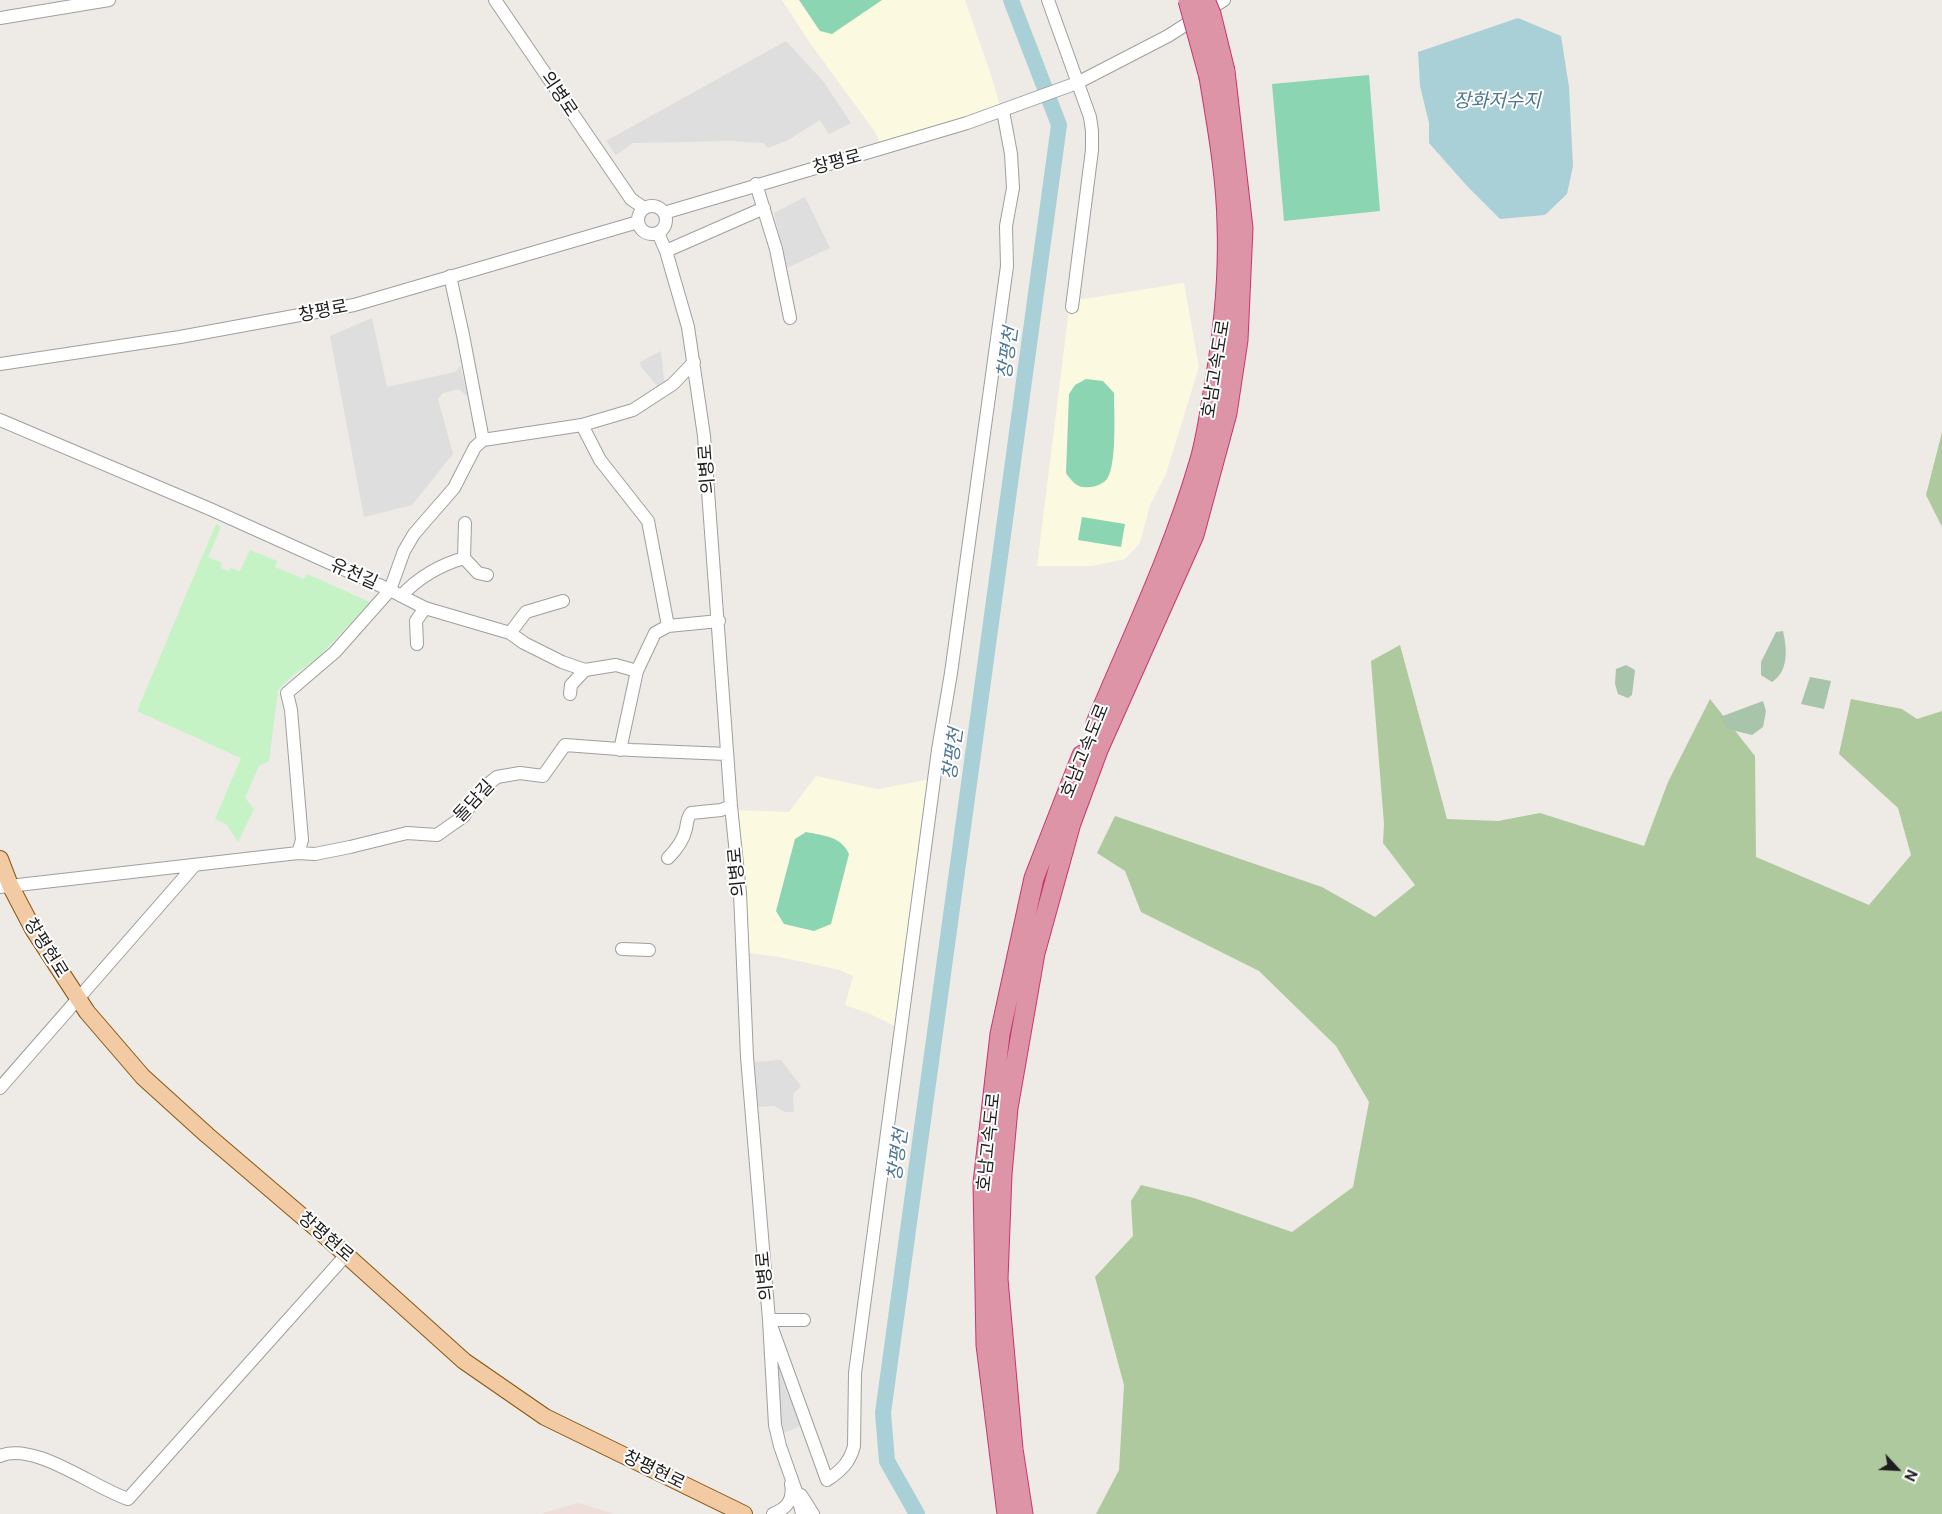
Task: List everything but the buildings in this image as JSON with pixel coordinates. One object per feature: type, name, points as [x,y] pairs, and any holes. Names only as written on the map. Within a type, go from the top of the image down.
[{"type":"highway","name":"호남고속도로","points":[[1023,1514],[1013,1449],[998,1278],[1002,1174],[1008,1108],[1035,953],[1071,823],[1098,750],[1194,535],[1227,412],[1238,340],[1243,228],[1217,74],[1188,0]]},
{"type":"highway","name":"호남고속도로","points":[[1007,1514],[986,1345],[983,1202],[983,1183],[1000,1034],[1034,878],[1085,748],[1178,527],[1200,462],[1221,346],[1225,301],[1227,224],[1217,74],[1211,14],[1205,0]]},
{"type":"main road","name":"창평현로","points":[[0,859],[5,886],[87,1012],[143,1077],[207,1135],[346,1255],[464,1361],[514,1397],[545,1417],[743,1513]]},
{"type":"street","points":[[0,18],[110,0]]},
{"type":"street","name":"의병로","points":[[494,0],[631,200],[644,208]]},
{"type":"street","points":[[1048,0],[1090,117],[1092,150],[1072,307]]},
{"type":"street","name":"창평로","points":[[664,213],[756,184],[881,149],[1006,109],[1077,83],[1168,36],[1224,0]]},
{"type":"street","points":[[804,1320],[769,1320],[827,1480],[837,1474],[851,1457],[854,1446],[855,1373],[938,750],[951,673],[1007,266],[1006,226],[1013,188],[1006,109]]},
{"type":"street","points":[[756,184],[776,249],[790,318]]},
{"type":"street","points":[[658,207],[664,213],[666,224],[658,233],[652,234],[643,231],[638,222],[639,215],[644,208],[658,207]]},
{"type":"street","points":[[666,251],[764,208]]},
{"type":"street","name":"창평로","points":[[0,364],[180,337],[354,305],[638,222]]},
{"type":"street","name":"의병로","points":[[658,233],[666,251],[688,327],[704,436],[731,806],[740,893],[747,1057],[776,1425],[780,1446],[802,1514]]},
{"type":"street","points":[[450,276],[483,440],[582,425],[633,410],[673,384],[694,362]]},
{"type":"street","name":"유천길","points":[[0,420],[210,509],[395,593],[404,551],[414,534],[449,494],[475,447],[483,440]]},
{"type":"street","points":[[582,425],[600,460],[648,521],[668,626]]},
{"type":"street","points":[[465,523],[464,558],[478,573],[487,575]]},
{"type":"street","points":[[5,886],[298,853],[302,840],[291,710],[287,693],[335,652],[395,593],[438,568],[464,558]]},
{"type":"street","points":[[395,593],[425,608],[510,633],[524,643],[562,662],[585,670],[616,665],[637,671]]},
{"type":"street","points":[[510,633],[526,612],[563,601]]},
{"type":"street","points":[[417,644],[416,621],[425,608]]},
{"type":"street","points":[[620,750],[637,671],[655,633],[668,626],[719,621]]},
{"type":"street","points":[[570,694],[571,685],[585,670]]},
{"type":"street","name":"돌담길","points":[[298,853],[316,854],[407,834],[437,835],[464,816],[487,785],[497,777],[520,773],[543,776],[565,744],[620,750],[727,754]]},
{"type":"street","points":[[668,858],[678,848],[686,830],[687,818],[690,813],[721,810],[731,806]]},
{"type":"street","points":[[0,1088],[194,866]]},
{"type":"street","points":[[622,949],[649,950]]},
{"type":"street","points":[[0,1456],[20,1453],[38,1458],[55,1464],[112,1493],[128,1499],[346,1255]]},
{"type":"street","points":[[773,1514],[785,1507],[792,1497],[790,1474]]},
{"type":"street","points":[[790,1474],[813,1514]]},
{"type":"shaded area","points":[[782,0],[965,0],[1001,109],[882,147],[875,132],[810,43]]},
{"type":"shaded area","points":[[786,41],[823,81],[851,123],[829,134],[820,120],[788,140],[768,148],[763,143],[730,141],[633,143],[616,155],[606,141]]},
{"type":"shaded area","points":[[805,197],[830,248],[787,268],[774,213]]},
{"type":"shaded area","points":[[1184,283],[1199,367],[1166,474],[1150,505],[1140,543],[1125,559],[1092,566],[1037,566],[1070,301]]},
{"type":"shaded area","points":[[372,318],[387,387],[455,372],[460,366],[468,397],[459,389],[443,393],[438,399],[453,454],[412,505],[364,517],[330,336]]},
{"type":"shaded area","points":[[661,351],[664,380],[669,383],[660,389],[641,367],[640,362]]},
{"type":"shaded area","points":[[816,776],[878,789],[931,779],[899,1028],[870,1014],[845,1005],[853,976],[840,970],[750,953],[735,810],[789,812]]},
{"type":"shaded area","points":[[781,1060],[801,1086],[793,1094],[794,1112],[785,1112],[774,1106],[756,1107],[754,1062]]},
{"type":"shaded area","points":[[775,1347],[804,1423],[780,1434]]},
{"type":"shaded area","points":[[578,1503],[615,1514],[540,1514]]},
{"type":"green space","points":[[799,0],[882,0],[832,34],[820,31]]},
{"type":"green space","points":[[1369,75],[1380,211],[1284,221],[1272,84]]},
{"type":"green space","points":[[1086,379],[1103,381],[1114,393],[1114,450],[1110,472],[1104,482],[1092,487],[1082,487],[1076,484],[1066,473],[1069,394],[1075,385]]},
{"type":"green space","points":[[1942,432],[1942,527],[1926,495]]},
{"type":"green space","points":[[1082,517],[1125,524],[1121,547],[1078,540]]},
{"type":"green space","points":[[216,524],[221,527],[208,557],[222,563],[221,568],[228,571],[231,568],[240,571],[250,550],[277,561],[275,567],[304,579],[307,574],[370,602],[317,659],[293,675],[278,690],[269,761],[259,766],[245,798],[254,809],[238,842],[226,824],[215,819],[241,758],[137,711]]},
{"type":"green space","points":[[1783,631],[1786,652],[1784,666],[1778,677],[1772,682],[1761,675],[1761,662],[1776,632]]},
{"type":"green space","points":[[1400,645],[1447,819],[1498,821],[1540,813],[1644,846],[1668,782],[1710,699],[1755,756],[1756,857],[1869,905],[1911,855],[1898,808],[1839,754],[1851,699],[1902,709],[1917,719],[1942,711],[1942,1514],[1096,1514],[1119,1470],[1124,1385],[1095,1277],[1133,1236],[1131,1201],[1141,1185],[1194,1198],[1292,1232],[1353,1187],[1369,1102],[1336,1046],[1259,971],[1141,912],[1125,871],[1097,853],[1115,816],[1322,887],[1375,917],[1415,885],[1383,843],[1384,824],[1371,661]]},
{"type":"green space","points":[[1626,665],[1635,670],[1632,695],[1628,698],[1618,694],[1615,684],[1616,669]]},
{"type":"green space","points":[[1810,677],[1831,681],[1824,709],[1801,704]]},
{"type":"green space","points":[[1763,701],[1766,711],[1763,727],[1752,735],[1728,729],[1720,717]]},
{"type":"green space","points":[[806,832],[837,840],[846,848],[849,854],[831,924],[814,931],[784,924],[776,911],[795,839]]},
{"type":"water","name":"장화저수지","points":[[1518,18],[1561,36],[1569,87],[1573,166],[1567,194],[1545,215],[1500,219],[1467,186],[1429,143],[1429,123],[1420,86],[1418,52]]},
{"type":"waterway","name":"창평천","points":[[917,1514],[887,1461],[883,1413],[1059,125],[1011,0]]}]
